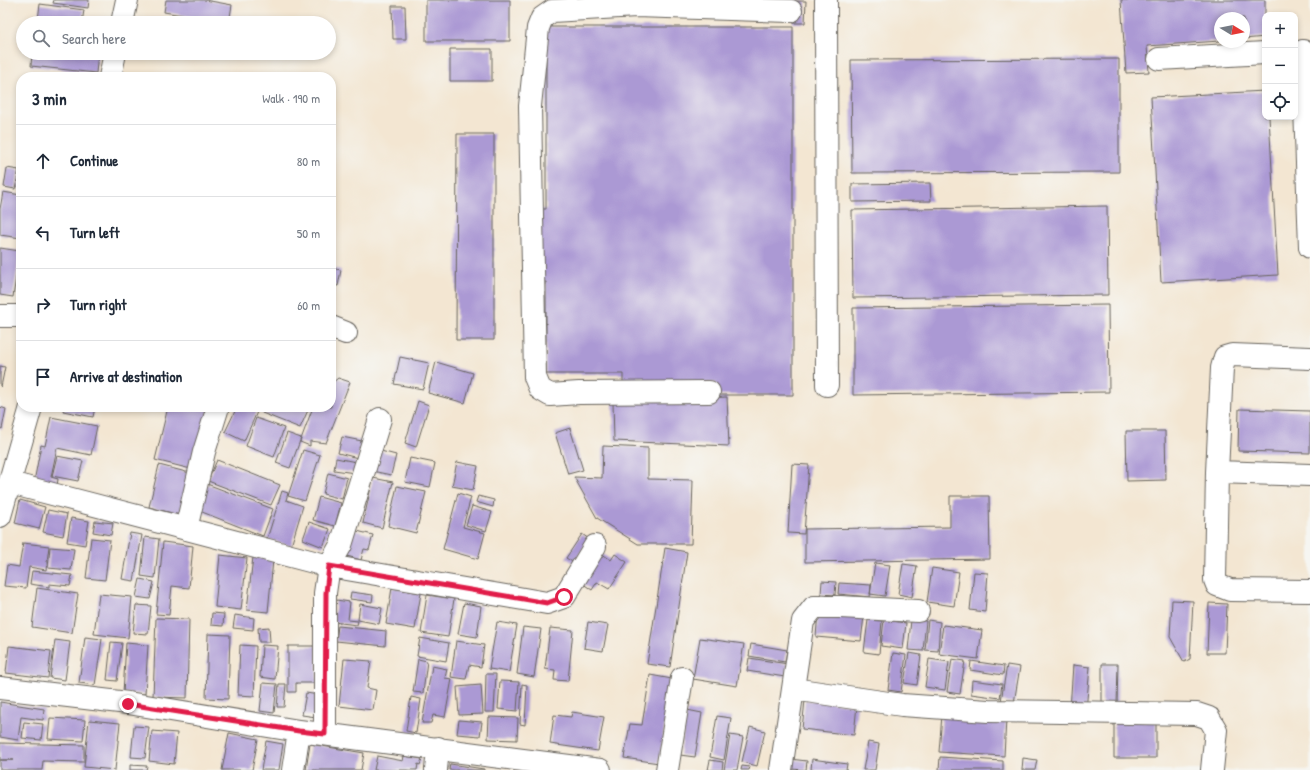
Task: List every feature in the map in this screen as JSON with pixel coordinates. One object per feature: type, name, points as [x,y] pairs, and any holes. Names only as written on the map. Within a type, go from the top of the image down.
[{"type":"street","points":[[124,16],[127,0]]},
{"type":"street","points":[[826,0],[827,385]]},
{"type":"street","points":[[709,392],[579,393],[550,395],[540,388],[536,377],[530,106],[538,28],[542,18],[552,11],[636,3],[697,4],[791,11]]},
{"type":"street","points":[[1303,51],[1310,247]]},
{"type":"street","points":[[1159,59],[1262,53]]},
{"type":"street","points":[[111,72],[114,60]]},
{"type":"street","points":[[0,316],[16,316]]},
{"type":"street","points":[[1310,358],[1232,355],[1225,357],[1222,368],[1217,472],[1215,580],[1217,585],[1230,590],[1310,591]]},
{"type":"street","points":[[0,516],[30,412]]},
{"type":"street","points":[[186,529],[204,452],[216,412]]},
{"type":"street","points":[[325,734],[326,593],[329,566],[341,544],[380,419]]},
{"type":"street","points":[[1217,472],[1310,475]]},
{"type":"street","points":[[10,482],[329,566],[547,603],[564,597],[595,546]]},
{"type":"street","points":[[781,770],[803,621],[814,607],[918,611]]},
{"type":"street","points":[[667,770],[682,678]]},
{"type":"street","points":[[0,688],[128,704],[299,731],[600,770]]},
{"type":"street","points":[[792,689],[902,705],[988,711],[1197,714],[1209,718],[1216,730],[1212,770]]},
{"type":"street","points":[[293,770],[299,731]]},
{"type":"street","points":[[436,770],[438,748]]},
{"type":"building","points":[[54,0],[89,0],[88,8],[53,3]]},
{"type":"building","points":[[166,0],[205,0],[232,5],[230,16],[188,16],[164,12]]},
{"type":"building","points":[[426,0],[510,0],[510,41],[426,41]]},
{"type":"building","points":[[1121,0],[1265,0],[1265,12],[1262,12],[1262,37],[1250,38],[1250,12],[1214,12],[1214,41],[1147,46],[1149,72],[1126,73]]},
{"type":"building","points":[[793,1],[806,1],[805,23],[793,23]]},
{"type":"building","points":[[40,4],[84,10],[83,16],[38,16]]},
{"type":"building","points":[[392,6],[405,6],[406,39],[393,39]]},
{"type":"building","points":[[546,27],[793,27],[793,395],[717,395],[716,383],[623,383],[623,374],[546,374],[546,282],[539,282],[539,209],[546,209]]},
{"type":"building","points":[[450,49],[492,49],[492,81],[450,81]]},
{"type":"building","points":[[1119,59],[1119,172],[852,173],[851,60]]},
{"type":"building","points":[[31,60],[97,60],[96,72],[31,66]]},
{"type":"building","points":[[1262,91],[1262,120],[1269,120],[1278,275],[1161,282],[1151,97]]},
{"type":"building","points":[[457,134],[494,134],[494,340],[456,340]]},
{"type":"building","points":[[7,168],[16,170],[15,189],[4,187]]},
{"type":"building","points":[[930,183],[931,201],[852,202],[852,184]]},
{"type":"building","points":[[3,192],[16,194],[16,237],[0,235],[0,209]]},
{"type":"building","points":[[1107,206],[1108,295],[853,298],[852,210]]},
{"type":"building","points":[[0,248],[16,250],[16,277],[13,297],[0,295]]},
{"type":"building","points":[[336,269],[341,270],[338,286],[336,286]]},
{"type":"building","points":[[1108,305],[1109,392],[853,395],[853,308]]},
{"type":"building","points":[[400,357],[429,363],[423,389],[394,384]]},
{"type":"building","points":[[436,362],[473,373],[465,403],[428,393]]},
{"type":"building","points":[[0,366],[5,367],[1,387],[0,386]]},
{"type":"building","points":[[338,378],[350,382],[326,443],[310,441],[310,446],[300,442],[311,412],[336,412],[336,380]]},
{"type":"building","points":[[727,397],[729,446],[614,441],[613,402]]},
{"type":"building","points":[[418,401],[429,405],[416,447],[405,443]]},
{"type":"building","points":[[0,407],[6,409],[2,429],[0,428]]},
{"type":"building","points":[[1239,409],[1310,411],[1310,453],[1238,451]]},
{"type":"building","points":[[68,412],[94,412],[93,417]]},
{"type":"building","points":[[167,412],[209,412],[195,470],[155,460]]},
{"type":"building","points":[[235,412],[257,412],[244,441],[225,432]]},
{"type":"building","points":[[262,412],[307,412],[300,428]]},
{"type":"building","points":[[51,417],[97,426],[91,455],[57,448],[51,477],[58,479],[57,486],[34,482],[41,445],[45,446]]},
{"type":"building","points":[[256,418],[284,428],[274,457],[246,446]]},
{"type":"building","points":[[570,428],[583,470],[568,474],[555,433]]},
{"type":"building","points":[[1126,431],[1165,431],[1166,480],[1127,481]]},
{"type":"building","points":[[287,433],[301,438],[290,468],[276,463]]},
{"type":"building","points":[[342,437],[362,441],[358,458],[338,453]]},
{"type":"building","points":[[603,446],[648,448],[648,479],[693,480],[691,544],[638,544],[597,518],[574,477],[602,478]]},
{"type":"building","points":[[303,450],[320,455],[305,501],[288,496]]},
{"type":"building","points":[[377,450],[396,455],[391,475],[372,471]]},
{"type":"building","points":[[57,456],[83,461],[78,481],[52,476]]},
{"type":"building","points":[[336,458],[356,462],[355,473],[334,470]]},
{"type":"building","points":[[410,458],[435,463],[430,487],[405,482]]},
{"type":"building","points":[[217,460],[280,485],[271,505],[208,481]]},
{"type":"building","points":[[457,462],[478,466],[473,490],[452,486]]},
{"type":"building","points":[[792,464],[809,465],[804,534],[788,533]]},
{"type":"building","points":[[159,465],[190,473],[180,515],[149,507]]},
{"type":"building","points":[[328,473],[347,478],[342,499],[323,494]]},
{"type":"building","points":[[373,478],[393,482],[382,528],[363,523]]},
{"type":"building","points":[[207,484],[273,509],[263,536],[197,510]]},
{"type":"building","points":[[397,486],[426,492],[416,533],[388,526]]},
{"type":"building","points":[[282,491],[288,493],[286,500],[303,506],[291,546],[267,539]]},
{"type":"building","points":[[458,493],[471,497],[463,527],[485,533],[478,559],[443,549]]},
{"type":"building","points":[[478,496],[494,500],[493,507],[476,502]]},
{"type":"building","points":[[950,496],[989,496],[990,559],[805,562],[805,529],[950,527]]},
{"type":"building","points":[[319,497],[341,503],[335,526],[313,520]]},
{"type":"building","points":[[20,500],[45,507],[39,529],[15,523]]},
{"type":"building","points":[[472,506],[492,512],[486,531],[466,525]]},
{"type":"building","points":[[48,510],[67,514],[63,536],[43,532]]},
{"type":"building","points":[[71,518],[89,521],[85,545],[67,542]]},
{"type":"building","points":[[95,521],[113,523],[111,535],[93,532]]},
{"type":"building","points":[[309,522],[330,529],[323,547],[303,539]]},
{"type":"building","points":[[353,530],[373,535],[369,550],[364,549],[361,560],[347,556]]},
{"type":"building","points":[[130,533],[142,535],[134,581],[122,579]]},
{"type":"building","points":[[582,534],[589,539],[574,563],[566,558]]},
{"type":"building","points":[[145,537],[159,539],[155,578],[141,576]]},
{"type":"building","points":[[91,538],[110,540],[105,580],[86,578]]},
{"type":"building","points":[[163,542],[193,546],[189,588],[172,586],[169,615],[156,614]]},
{"type":"building","points":[[23,543],[49,546],[46,570],[29,567],[26,588],[4,586],[7,565],[19,567]]},
{"type":"building","points":[[50,547],[74,549],[71,570],[48,568]]},
{"type":"building","points":[[665,548],[687,552],[670,667],[647,664]]},
{"type":"building","points":[[598,551],[611,560],[615,554],[627,562],[609,589],[597,582],[592,590],[579,581]]},
{"type":"building","points":[[220,555],[247,558],[241,610],[215,607]]},
{"type":"building","points":[[253,557],[273,560],[268,612],[247,610]]},
{"type":"building","points":[[875,563],[890,565],[885,596],[870,594]]},
{"type":"building","points":[[903,564],[917,566],[912,597],[898,594]]},
{"type":"building","points":[[932,568],[959,572],[954,606],[927,602]]},
{"type":"building","points":[[32,571],[72,575],[70,586],[49,584],[49,587],[30,584]]},
{"type":"building","points":[[974,572],[988,573],[985,612],[970,610]]},
{"type":"building","points":[[140,579],[154,582],[150,599],[136,597]]},
{"type":"building","points":[[822,581],[836,582],[835,595],[821,594]]},
{"type":"building","points":[[839,583],[871,585],[870,597],[838,594]]},
{"type":"building","points":[[37,588],[78,594],[72,633],[32,627]]},
{"type":"building","points":[[392,588],[421,593],[415,629],[386,624]]},
{"type":"building","points":[[351,592],[373,595],[372,602],[350,599]]},
{"type":"building","points":[[99,594],[132,597],[128,638],[94,634]]},
{"type":"building","points":[[427,595],[454,599],[448,637],[421,633]]},
{"type":"building","points":[[336,600],[350,602],[348,620],[358,621],[357,625],[333,622]]},
{"type":"building","points":[[1172,600],[1193,601],[1190,659],[1184,662],[1170,637]]},
{"type":"building","points":[[464,603],[481,606],[477,637],[458,634]]},
{"type":"building","points":[[1209,603],[1227,604],[1225,653],[1207,653]]},
{"type":"building","points":[[360,604],[382,608],[379,624],[358,620]]},
{"type":"building","points":[[136,605],[151,606],[148,634],[133,633]]},
{"type":"building","points":[[818,612],[864,616],[861,641],[816,637]]},
{"type":"building","points":[[212,613],[224,614],[223,626],[211,625]]},
{"type":"building","points":[[235,615],[254,618],[253,630],[233,628]]},
{"type":"building","points":[[156,618],[189,619],[187,698],[153,697]]},
{"type":"building","points":[[868,620],[882,621],[879,654],[864,652]]},
{"type":"building","points":[[884,620],[906,623],[903,649],[881,646]]},
{"type":"building","points":[[911,620],[926,621],[923,651],[908,650]]},
{"type":"building","points":[[928,620],[940,622],[938,651],[925,650]]},
{"type":"building","points":[[497,622],[517,625],[509,672],[489,669]]},
{"type":"building","points":[[588,622],[608,625],[603,651],[584,648]]},
{"type":"building","points":[[943,625],[982,630],[978,659],[939,654]]},
{"type":"building","points":[[338,626],[386,631],[385,646],[336,641]]},
{"type":"building","points":[[269,627],[270,642],[259,642],[258,628]]},
{"type":"building","points":[[523,627],[541,629],[534,677],[517,674]]},
{"type":"building","points":[[550,628],[573,630],[568,681],[554,680],[555,670],[545,669]]},
{"type":"building","points":[[208,634],[230,635],[228,699],[206,698]]},
{"type":"building","points":[[85,637],[102,639],[95,685],[79,683]]},
{"type":"building","points":[[420,638],[449,643],[446,661],[417,656]]},
{"type":"building","points":[[700,638],[744,644],[737,686],[693,679]]},
{"type":"building","points":[[55,640],[70,642],[65,680],[50,678]]},
{"type":"building","points":[[456,641],[484,645],[481,667],[469,665],[466,679],[451,677]]},
{"type":"building","points":[[111,642],[122,643],[117,681],[107,680]]},
{"type":"building","points":[[126,643],[148,645],[145,694],[123,693]]},
{"type":"building","points":[[751,644],[787,650],[785,662],[749,656]]},
{"type":"building","points":[[240,645],[256,646],[254,696],[238,695]]},
{"type":"building","points":[[262,645],[278,646],[275,679],[260,677]]},
{"type":"building","points":[[9,646],[51,651],[48,678],[6,673]]},
{"type":"building","points":[[288,646],[317,646],[317,683],[296,683],[296,692],[288,692]]},
{"type":"building","points":[[893,653],[906,655],[901,692],[888,690]]},
{"type":"building","points":[[909,653],[921,655],[917,685],[904,683]]},
{"type":"building","points":[[749,658],[788,664],[785,677],[747,671]]},
{"type":"building","points":[[344,659],[371,661],[367,688],[376,690],[373,710],[339,706]]},
{"type":"building","points":[[418,659],[427,661],[423,693],[413,692]]},
{"type":"building","points":[[929,659],[949,662],[945,690],[925,687]]},
{"type":"building","points":[[952,659],[965,661],[960,694],[947,692]]},
{"type":"building","points":[[971,661],[1004,666],[1003,675],[970,670]]},
{"type":"building","points":[[1102,664],[1118,664],[1117,705],[1102,705]]},
{"type":"building","points":[[1007,665],[1020,667],[1014,703],[1001,701]]},
{"type":"building","points":[[1073,665],[1090,667],[1086,710],[1070,709]]},
{"type":"building","points":[[432,666],[447,669],[445,678],[452,679],[445,717],[433,715],[431,723],[422,723]]},
{"type":"building","points":[[486,674],[496,674],[494,712],[485,712]]},
{"type":"building","points":[[650,675],[672,679],[659,763],[624,758],[630,724],[642,725]]},
{"type":"building","points":[[972,680],[1002,684],[1000,698],[971,694]]},
{"type":"building","points":[[500,681],[519,682],[517,711],[498,709]]},
{"type":"building","points":[[263,683],[277,684],[274,713],[260,711]]},
{"type":"building","points":[[279,684],[286,684],[284,707],[277,707]]},
{"type":"building","points":[[522,684],[527,685],[525,725],[520,724]]},
{"type":"building","points":[[481,685],[483,714],[459,715],[457,687]]},
{"type":"building","points":[[306,693],[319,695],[316,717],[302,715]]},
{"type":"building","points":[[411,697],[421,699],[416,733],[406,731]]},
{"type":"building","points":[[805,700],[857,705],[854,735],[802,729]]},
{"type":"building","points":[[0,702],[44,709],[43,720],[21,717],[18,740],[0,737]]},
{"type":"building","points":[[687,710],[702,713],[695,757],[680,755]]},
{"type":"building","points":[[572,712],[604,717],[598,751],[550,744],[554,715],[571,717]]},
{"type":"building","points":[[942,715],[1006,719],[1004,756],[939,752]]},
{"type":"building","points":[[717,716],[731,718],[724,760],[710,757]]},
{"type":"building","points":[[489,717],[518,718],[517,740],[488,739]]},
{"type":"building","points":[[50,718],[85,720],[83,741],[48,739]]},
{"type":"building","points":[[89,720],[120,723],[115,770],[84,767]]},
{"type":"building","points":[[459,720],[482,722],[480,736],[457,734]]},
{"type":"building","points":[[1114,721],[1156,721],[1156,758],[1114,758]]},
{"type":"building","points":[[24,722],[43,724],[41,740],[22,738]]},
{"type":"building","points":[[134,726],[149,727],[145,758],[131,757]]},
{"type":"building","points":[[750,727],[765,731],[757,766],[742,762]]},
{"type":"building","points":[[152,731],[177,733],[174,764],[149,761]]},
{"type":"building","points":[[229,733],[258,739],[252,770],[222,770]]},
{"type":"building","points":[[730,735],[743,737],[737,770],[724,770]]},
{"type":"building","points":[[266,741],[283,744],[279,770],[261,770]]},
{"type":"building","points":[[868,742],[879,744],[875,770],[863,770]]},
{"type":"building","points":[[0,743],[84,745],[84,762],[43,761],[42,770],[0,770]]},
{"type":"building","points":[[310,744],[364,753],[361,770],[306,770]]},
{"type":"building","points":[[377,756],[403,761],[404,756],[422,759],[420,765],[418,764],[417,770],[374,770]]},
{"type":"building","points":[[940,757],[1003,761],[1003,770],[939,770]]},
{"type":"building","points":[[1023,758],[1037,760],[1035,770],[1022,770]]},
{"type":"building","points":[[790,759],[807,761],[806,770],[789,769]]},
{"type":"building","points":[[812,759],[847,764],[846,770],[811,770]]},
{"type":"building","points":[[710,760],[723,762],[722,770],[708,770]]},
{"type":"building","points":[[450,764],[484,769],[484,770],[449,770]]},
{"type":"building","points":[[130,765],[147,766],[146,770],[130,770]]},
{"type":"building","points":[[742,766],[750,767],[749,770],[741,770]]},
{"type":"route","points":[[128,704],[325,734],[326,593],[329,566],[547,603],[564,597]]}]
